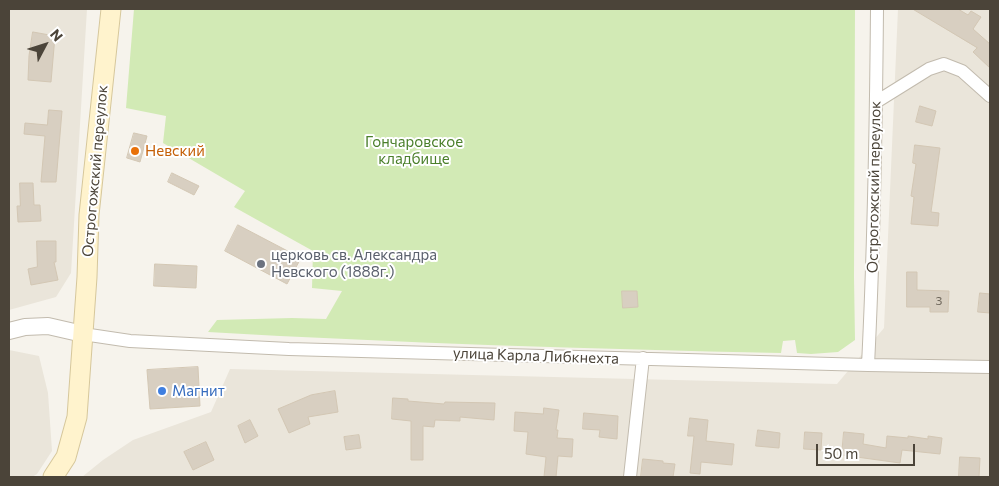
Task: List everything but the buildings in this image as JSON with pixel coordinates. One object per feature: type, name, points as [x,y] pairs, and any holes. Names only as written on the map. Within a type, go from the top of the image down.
[{"type":"main road","name":"Острогожский переулок","points":[[54,477],[66,457],[77,416],[87,277],[89,215],[111,9]]},
{"type":"street","name":"Острогожский переулок","points":[[868,365],[872,280],[877,9]]},
{"type":"street","points":[[876,102],[929,69],[944,64],[962,72],[990,96]]},
{"type":"street","points":[[9,331],[25,327],[48,326],[83,334]]},
{"type":"street","name":"улица Карла Либкнехта","points":[[83,334],[130,341],[289,349],[990,367]]},
{"type":"street","points":[[630,477],[643,358]]},
{"type":"shaded area","points":[[9,9],[87,9],[71,273],[56,297],[9,310]]},
{"type":"shaded area","points":[[898,9],[990,9],[990,477],[82,477],[133,440],[211,412],[230,369],[837,384],[884,328]]},
{"type":"shaded area","points":[[9,350],[39,356],[48,393],[52,451],[37,474],[32,477],[9,477]]},
{"type":"green space","name":"Гончаровское кладбище","points":[[134,9],[855,9],[855,340],[838,352],[811,354],[797,353],[795,340],[783,341],[781,353],[494,345],[208,332],[217,320],[326,319],[342,291],[312,288],[313,251],[234,207],[245,191],[163,143],[166,116],[126,108]]},
{"type":"place","name":"Невский","points":[[135,151]]},
{"type":"place","name":"церковь св. Александра Невского (1888г.)","points":[[261,264]]},
{"type":"place","name":"Магнит","points":[[162,391]]}]
